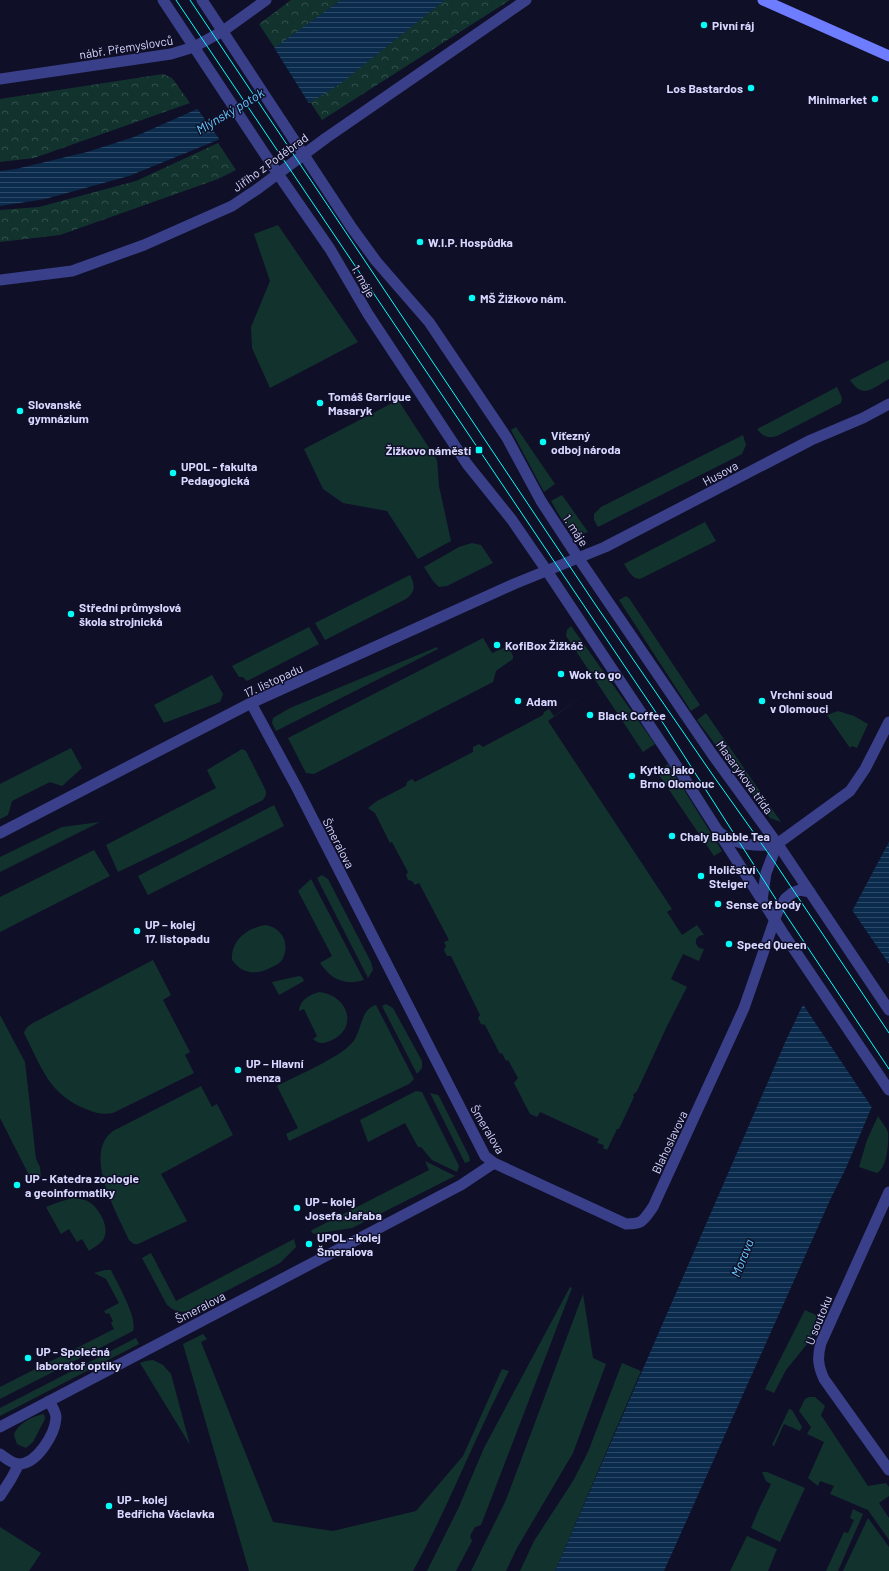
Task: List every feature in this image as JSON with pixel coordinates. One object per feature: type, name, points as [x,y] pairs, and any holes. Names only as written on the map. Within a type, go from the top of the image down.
[{"type":"main road","points":[[763,0],[889,56]]},
{"type":"street","name":"1. máje","points":[[163,0],[278,174],[330,249],[368,314],[467,464],[512,520],[652,729],[774,920]]},
{"type":"street","name":"1. máje","points":[[202,0],[305,154],[352,228],[376,261],[429,322],[507,438],[541,501],[579,559]]},
{"type":"street","name":"nábř. Přemyslovců","points":[[0,79],[171,54],[194,47],[222,31],[266,0]]},
{"type":"street","name":"Jiřího z Poděbrad","points":[[0,280],[72,271],[191,226],[232,206],[526,0]]},
{"type":"street","name":"Husova","points":[[564,565],[628,536],[812,440],[863,418],[889,404]]},
{"type":"street","name":"Masarykova třída","points":[[579,559],[712,754],[777,844],[889,1010]]},
{"type":"street","name":"17. listopadu","points":[[0,833],[251,703],[488,596],[564,565]]},
{"type":"street","name":"Šmeralova","points":[[0,1427],[461,1185],[494,1163],[485,1156],[297,788],[251,703]]},
{"type":"street","points":[[762,900],[766,873],[777,844],[850,791],[865,769],[889,722]]},
{"type":"street","points":[[718,831],[725,837],[737,843],[764,846],[777,844]]},
{"type":"street","points":[[807,890],[795,892],[788,896],[780,906],[774,920],[889,1090]]},
{"type":"street","name":"Blahoslavova","points":[[494,1163],[626,1224],[643,1222],[652,1207],[739,1021],[774,920]]},
{"type":"street","name":"U soutoku","points":[[889,1192],[820,1343],[818,1357],[820,1370],[824,1379],[889,1470]]},
{"type":"street","points":[[0,1454],[19,1464],[32,1460],[38,1454],[49,1438],[56,1419],[55,1411],[49,1401]]},
{"type":"street","points":[[0,1496],[19,1464]]},
{"type":"green space","points":[[291,0],[510,0],[322,120],[259,24]]},
{"type":"green space","points":[[163,74],[172,78],[190,103],[34,158],[0,162],[0,99]]},
{"type":"green space","points":[[218,143],[236,170],[218,179],[60,235],[0,242],[0,210],[39,207],[136,181]]},
{"type":"green space","points":[[278,225],[358,342],[270,388],[252,348],[251,327],[270,281],[254,234]]},
{"type":"green space","points":[[889,360],[889,379],[873,389],[864,391],[860,390],[850,380]]},
{"type":"green space","points":[[837,387],[842,398],[841,403],[777,436],[766,436],[757,429]]},
{"type":"green space","points":[[398,400],[437,460],[439,486],[451,541],[418,559],[387,511],[343,503],[323,489],[304,449]]},
{"type":"green space","points":[[516,427],[555,484],[544,492],[511,430]]},
{"type":"green space","points":[[743,435],[746,445],[742,454],[598,527],[594,520],[594,514],[601,507]]},
{"type":"green space","points":[[562,495],[588,532],[582,534],[576,533],[570,530],[561,519],[551,501]]},
{"type":"green space","points":[[705,522],[716,541],[640,579],[632,576],[624,564]]},
{"type":"green space","points":[[472,543],[481,545],[493,563],[447,586],[439,587],[424,567],[459,547]]},
{"type":"green space","points":[[410,575],[414,588],[412,594],[406,599],[325,640],[315,623]]},
{"type":"green space","points":[[626,596],[629,598],[700,705],[691,711],[619,600]]},
{"type":"green space","points":[[571,626],[655,744],[643,752],[566,636],[567,630]]},
{"type":"green space","points":[[309,627],[319,644],[247,681],[243,677],[239,677],[232,666]]},
{"type":"green space","points":[[483,638],[492,653],[508,646],[513,656],[513,659],[496,671],[493,682],[314,774],[306,773],[288,738]]},
{"type":"green space","points":[[437,647],[438,649],[276,731],[272,723],[273,718],[290,708]]},
{"type":"green space","points":[[212,675],[223,694],[220,702],[164,723],[154,705]]},
{"type":"green space","points":[[587,693],[548,721],[672,909],[667,912],[682,935],[697,925],[704,935],[696,940],[696,944],[699,948],[704,949],[699,961],[683,954],[671,979],[687,987],[637,1091],[633,1095],[634,1097],[619,1129],[617,1129],[607,1150],[603,1148],[604,1145],[597,1143],[599,1139],[540,1112],[537,1117],[530,1114],[514,1083],[518,1078],[508,1060],[506,1061],[502,1053],[500,1054],[485,1025],[481,1024],[478,1018],[480,1015],[451,956],[447,956],[444,950],[446,946],[444,942],[449,940],[419,883],[415,885],[412,881],[408,880],[406,875],[408,872],[392,842],[390,843],[375,813],[368,808],[377,801],[406,786],[407,782],[412,779],[415,782],[473,752],[473,747],[479,744],[483,747],[543,715],[544,712],[549,709],[554,716]]},
{"type":"green space","points":[[838,711],[854,716],[868,724],[857,748],[852,746],[850,748],[827,715]]},
{"type":"green space","points":[[706,713],[781,822],[770,818],[697,720]]},
{"type":"green space","points":[[71,748],[82,768],[62,786],[50,782],[12,801],[8,815],[0,819],[0,784]]},
{"type":"green space","points":[[242,749],[246,751],[266,791],[266,795],[263,800],[118,872],[106,845],[216,788],[207,770]]},
{"type":"green space","points":[[668,764],[722,851],[714,856],[657,772]]},
{"type":"green space","points":[[274,805],[284,826],[148,895],[138,876]]},
{"type":"green space","points":[[100,822],[0,872],[0,857],[62,827]]},
{"type":"green space","points":[[94,850],[110,876],[0,932],[0,897]]},
{"type":"green space","points":[[322,875],[328,879],[371,962],[373,970],[368,978],[317,878]]},
{"type":"green space","points":[[311,879],[364,980],[350,982],[339,980],[324,969],[320,963],[332,956],[298,891]]},
{"type":"green space","points":[[266,925],[277,929],[283,938],[286,948],[282,960],[266,970],[250,972],[241,969],[232,960],[232,953],[237,941],[247,932]]},
{"type":"green space","points":[[153,960],[171,995],[163,1000],[190,1052],[185,1055],[194,1073],[113,1113],[96,1113],[73,1103],[55,1088],[41,1068],[24,1033],[26,1029],[33,1023]]},
{"type":"green space","points":[[299,976],[302,977],[304,981],[279,995],[272,982]]},
{"type":"green space","points":[[319,992],[330,995],[338,1000],[344,1007],[347,1015],[347,1023],[344,1031],[337,1037],[323,1043],[313,1039],[317,1036],[304,1009],[299,1011],[303,1001],[309,996]]},
{"type":"green space","points":[[386,1004],[393,1008],[422,1061],[422,1068],[417,1074],[382,1006]]},
{"type":"green space","points":[[376,1005],[414,1079],[409,1084],[289,1141],[286,1134],[298,1128],[277,1086],[328,1061],[346,1049],[358,1033],[367,1011]]},
{"type":"green space","points":[[0,1015],[25,1062],[36,1159],[40,1167],[41,1177],[32,1181],[0,1118]]},
{"type":"green space","points":[[201,1086],[212,1107],[217,1104],[233,1135],[161,1174],[187,1221],[138,1244],[134,1244],[129,1240],[110,1200],[105,1184],[101,1168],[101,1154],[104,1141],[113,1131]]},
{"type":"green space","points":[[416,1091],[422,1092],[459,1166],[457,1172],[432,1160],[421,1147],[418,1147],[405,1123],[368,1142],[360,1120]]},
{"type":"green space","points":[[430,1093],[438,1095],[440,1098],[469,1156],[470,1161],[465,1163]]},
{"type":"green space","points":[[878,1116],[888,1132],[888,1148],[883,1166],[877,1173],[859,1167],[867,1140]]},
{"type":"green space","points":[[425,1161],[455,1176],[352,1228],[314,1234],[311,1232],[312,1230],[429,1170]]},
{"type":"green space","points":[[73,1198],[86,1200],[93,1205],[100,1213],[105,1224],[106,1230],[103,1240],[89,1251],[82,1239],[77,1242],[69,1229],[61,1234],[46,1207]]},
{"type":"green space","points":[[294,1239],[296,1247],[280,1263],[185,1312],[177,1311],[167,1305],[142,1258],[151,1253],[176,1301]]},
{"type":"green space","points":[[111,1270],[126,1300],[133,1318],[133,1331],[0,1399],[0,1387],[114,1329],[111,1323],[113,1321],[109,1313],[106,1314],[104,1311],[119,1303],[106,1279],[94,1273]]},
{"type":"green space","points":[[570,1287],[572,1288],[481,1525],[475,1527],[470,1536],[472,1541],[456,1571],[427,1571],[458,1509],[484,1448]]},
{"type":"green space","points":[[583,1294],[593,1358],[606,1364],[573,1453],[517,1548],[506,1571],[471,1571],[506,1500]]},
{"type":"green space","points":[[805,1310],[816,1315],[818,1326],[807,1344],[786,1370],[774,1393],[765,1389]]},
{"type":"green space","points":[[203,1334],[207,1339],[201,1342],[273,1522],[333,1531],[416,1511],[463,1456],[502,1369],[509,1371],[438,1522],[413,1571],[249,1571],[183,1344]]},
{"type":"green space","points":[[136,1338],[139,1344],[0,1416],[0,1408]]},
{"type":"green space","points":[[153,1360],[163,1365],[171,1374],[190,1445],[140,1363]]},
{"type":"green space","points":[[622,1363],[641,1371],[555,1571],[520,1571],[534,1541],[573,1481],[588,1452]]},
{"type":"green space","points":[[815,1397],[825,1406],[821,1415],[868,1486],[886,1483],[889,1487],[889,1496],[879,1503],[889,1518],[889,1540],[868,1510],[830,1494],[834,1486],[820,1481],[818,1486],[808,1478],[824,1442],[807,1434],[811,1427],[799,1411],[805,1399]]},
{"type":"green space","points":[[789,1409],[792,1410],[802,1427],[800,1431],[784,1424],[774,1446],[772,1445]]},
{"type":"green space","points":[[44,1414],[45,1419],[33,1442],[26,1448],[17,1444],[14,1435],[18,1427],[30,1419]]},
{"type":"green space","points":[[762,1472],[767,1472],[805,1488],[780,1542],[751,1528],[771,1484],[766,1481]]},
{"type":"green space","points":[[853,1509],[863,1514],[838,1571],[826,1571],[844,1532],[848,1533],[854,1520],[850,1518]]},
{"type":"green space","points":[[868,1518],[889,1547],[889,1571],[843,1571]]},
{"type":"green space","points":[[0,1527],[41,1553],[29,1571],[0,1571]]},
{"type":"green space","points":[[747,1536],[777,1549],[768,1571],[730,1571]]},
{"type":"water","name":"Mlýnský potok","points":[[341,0],[445,0],[340,84],[309,103],[129,176],[45,199],[0,206],[0,171],[16,169],[87,152],[134,137],[195,110],[274,48]]},
{"type":"water","name":"Morava","points":[[889,842],[889,1066],[846,1168],[831,1198],[664,1571],[555,1571],[787,1038],[813,984]]},
{"type":"pier","points":[[273,46],[310,105],[220,140],[196,107]]},
{"type":"pier","points":[[852,910],[889,964],[889,1070],[873,1109],[802,1003]]},
{"type":"tram line","points":[[176,0],[665,726],[786,915],[889,1069]]},
{"type":"tram line","points":[[190,0],[595,604],[771,857],[889,1033]]},
{"type":"place","name":"Pivní ráj","points":[[704,25]]},
{"type":"place","name":"Los Bastardos","points":[[751,88]]},
{"type":"place","name":"Minimarket","points":[[875,99]]},
{"type":"place","name":"W.I.P. Hospůdka","points":[[420,242]]},
{"type":"place","name":"MŠ Žižkovo nám.","points":[[472,298]]},
{"type":"place","name":"Tomáš Garrigue Masaryk","points":[[320,403]]},
{"type":"place","name":"Slovanské gymnázium","points":[[20,411]]},
{"type":"place","name":"Víťezný odboj národa","points":[[543,442]]},
{"type":"place","name":"Žižkovo náměstí","points":[[479,450]]},
{"type":"place","name":"UPOL - fakulta Pedagogická","points":[[173,473]]},
{"type":"place","name":"Střední průmyslová škola strojnická","points":[[71,614]]},
{"type":"place","name":"KofiBox Žižkáč","points":[[497,645]]},
{"type":"place","name":"Wok to go","points":[[561,674]]},
{"type":"place","name":"Adam","points":[[518,701]]},
{"type":"place","name":"Vrchní soud v Olomouci","points":[[762,701]]},
{"type":"place","name":"Black Coffee","points":[[590,715]]},
{"type":"place","name":"Kytka jako Brno Olomouc","points":[[632,776]]},
{"type":"place","name":"Chaly Bubble Tea","points":[[672,836]]},
{"type":"place","name":"Holičství Steiger","points":[[701,876]]},
{"type":"place","name":"Sense of body","points":[[718,904]]},
{"type":"place","name":"UP – kolej 17. listopadu","points":[[137,931]]},
{"type":"place","name":"Speed Queen","points":[[729,944]]},
{"type":"place","name":"UP – Hlavní menza","points":[[238,1070]]},
{"type":"place","name":"UP - Katedra zoologie a geoinformatiky","points":[[17,1185]]},
{"type":"place","name":"UP – kolej Josefa Jařaba","points":[[297,1208]]},
{"type":"place","name":"UPOL - kolej Šmeralova","points":[[309,1244]]},
{"type":"place","name":"UP - Společná laboratoř optiky","points":[[28,1358]]},
{"type":"place","name":"UP – kolej Bedřicha Václavka","points":[[109,1506]]}]
